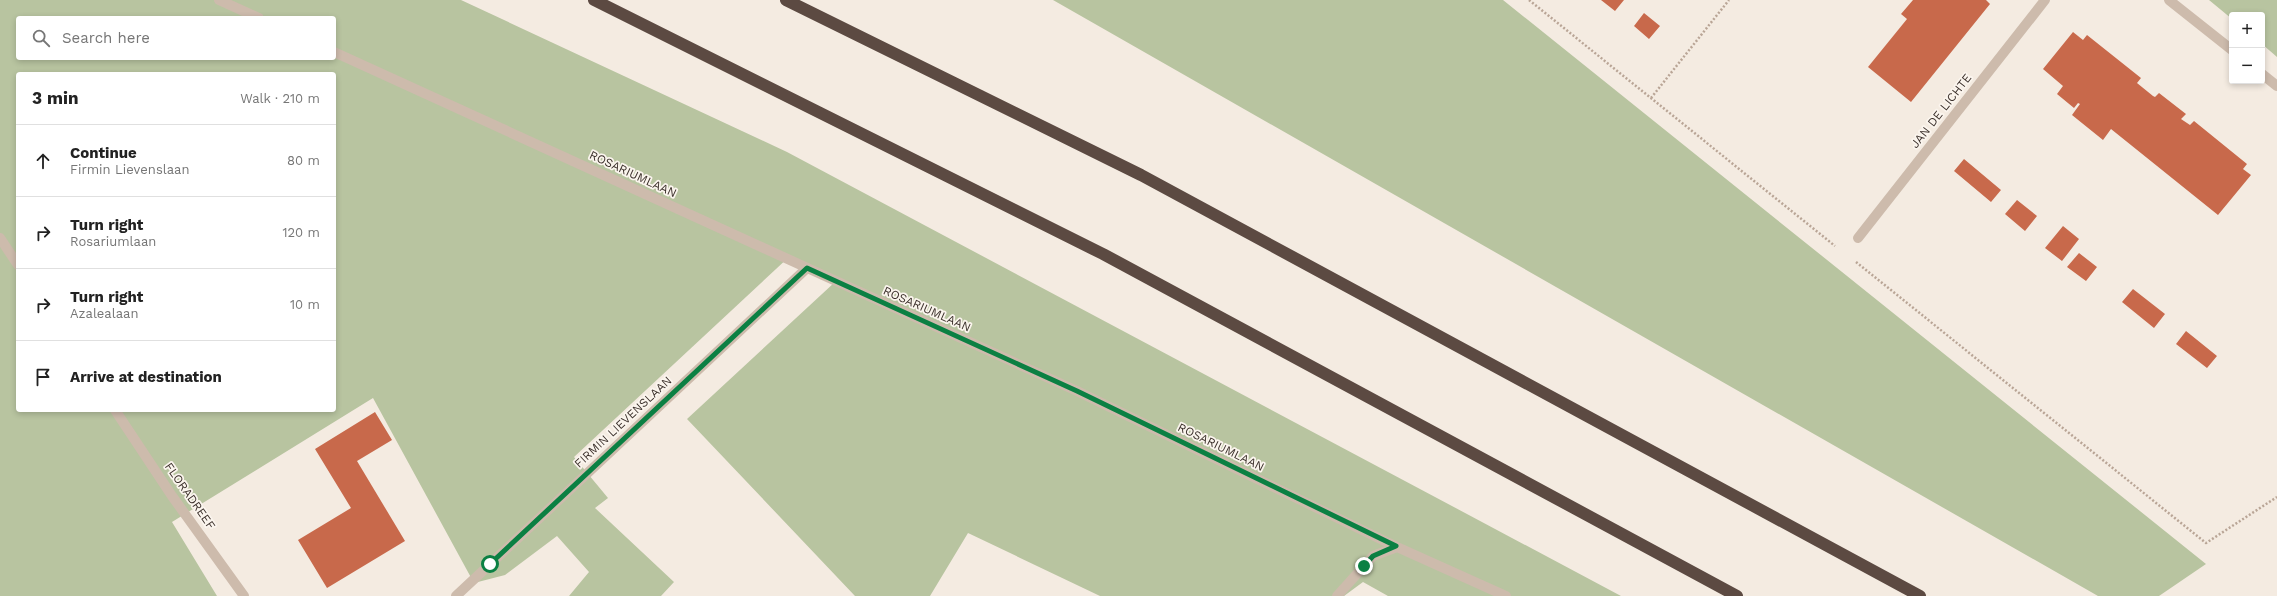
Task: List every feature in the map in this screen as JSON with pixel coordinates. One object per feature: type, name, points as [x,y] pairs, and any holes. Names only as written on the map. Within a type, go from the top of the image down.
[{"type":"highway","points":[[594,0],[1103,254],[1737,596]]},
{"type":"highway","points":[[786,0],[1141,175],[1920,596]]},
{"type":"street","points":[[219,0],[255,16]]},
{"type":"street","name":"JAN DE LICHTE","points":[[1858,238],[2045,0]]},
{"type":"street","points":[[2169,0],[2229,48]]},
{"type":"street","name":"ROSARIUMLAAN","points":[[336,53],[1077,391],[1396,546],[1506,596]]},
{"type":"street","points":[[2265,76],[2277,86]]},
{"type":"street","points":[[0,238],[16,262]]},
{"type":"street","name":"FIRMIN LIEVENSLAAN","points":[[456,596],[807,268]]},
{"type":"street","name":"FLORADREEF","points":[[116,412],[172,496],[244,596]]},
{"type":"street","points":[[1337,596],[1373,556],[1396,546]]},
{"type":"path","points":[[1529,0],[1840,250]]},
{"type":"path","points":[[1651,98],[1728,0]]},
{"type":"path","points":[[1852,260],[2206,543],[2277,497]]},
{"type":"green space","points":[[0,0],[461,0],[787,152],[1621,596],[1388,596],[1363,582],[1344,596],[1100,596],[968,533],[930,596],[855,596],[687,419],[835,282],[790,256],[574,457],[608,498],[595,508],[674,582],[661,596],[569,596],[589,572],[557,536],[505,575],[474,583],[373,398],[172,522],[217,596],[0,596]]},
{"type":"green space","points":[[1053,0],[1503,0],[2206,564],[2159,596],[2098,596]]},
{"type":"green space","points":[[2209,0],[2277,0],[2277,57],[2265,47],[2265,12],[2229,12],[2229,17]]},
{"type":"building","points":[[1601,0],[1624,0],[1615,11]]},
{"type":"building","points":[[1913,0],[1986,0],[1990,4],[1911,102],[1868,67],[1907,19],[1901,14]]},
{"type":"building","points":[[1644,13],[1660,26],[1649,39],[1634,26]]},
{"type":"building","points":[[2073,32],[2083,40],[2087,35],[2141,78],[2137,83],[2153,96],[2155,97],[2159,93],[2186,114],[2181,119],[2190,125],[2194,121],[2247,164],[2243,169],[2251,175],[2218,215],[2111,129],[2103,140],[2072,115],[2080,104],[2078,103],[2074,108],[2057,94],[2063,86],[2043,69]]},
{"type":"building","points":[[1964,159],[2001,190],[1991,202],[1954,171]]},
{"type":"building","points":[[2017,200],[2037,216],[2025,231],[2005,214]]},
{"type":"building","points":[[2063,226],[2079,239],[2062,261],[2045,248]]},
{"type":"building","points":[[2079,253],[2097,267],[2086,281],[2067,267]]},
{"type":"building","points":[[2133,289],[2165,314],[2154,328],[2122,302]]},
{"type":"building","points":[[2186,331],[2217,356],[2207,368],[2176,344]]},
{"type":"building","points":[[375,412],[392,440],[357,461],[405,541],[327,588],[298,540],[351,508],[315,449]]},
{"type":"route","points":[[490,564],[807,268],[1077,391],[1396,546],[1373,556],[1364,566]]}]
